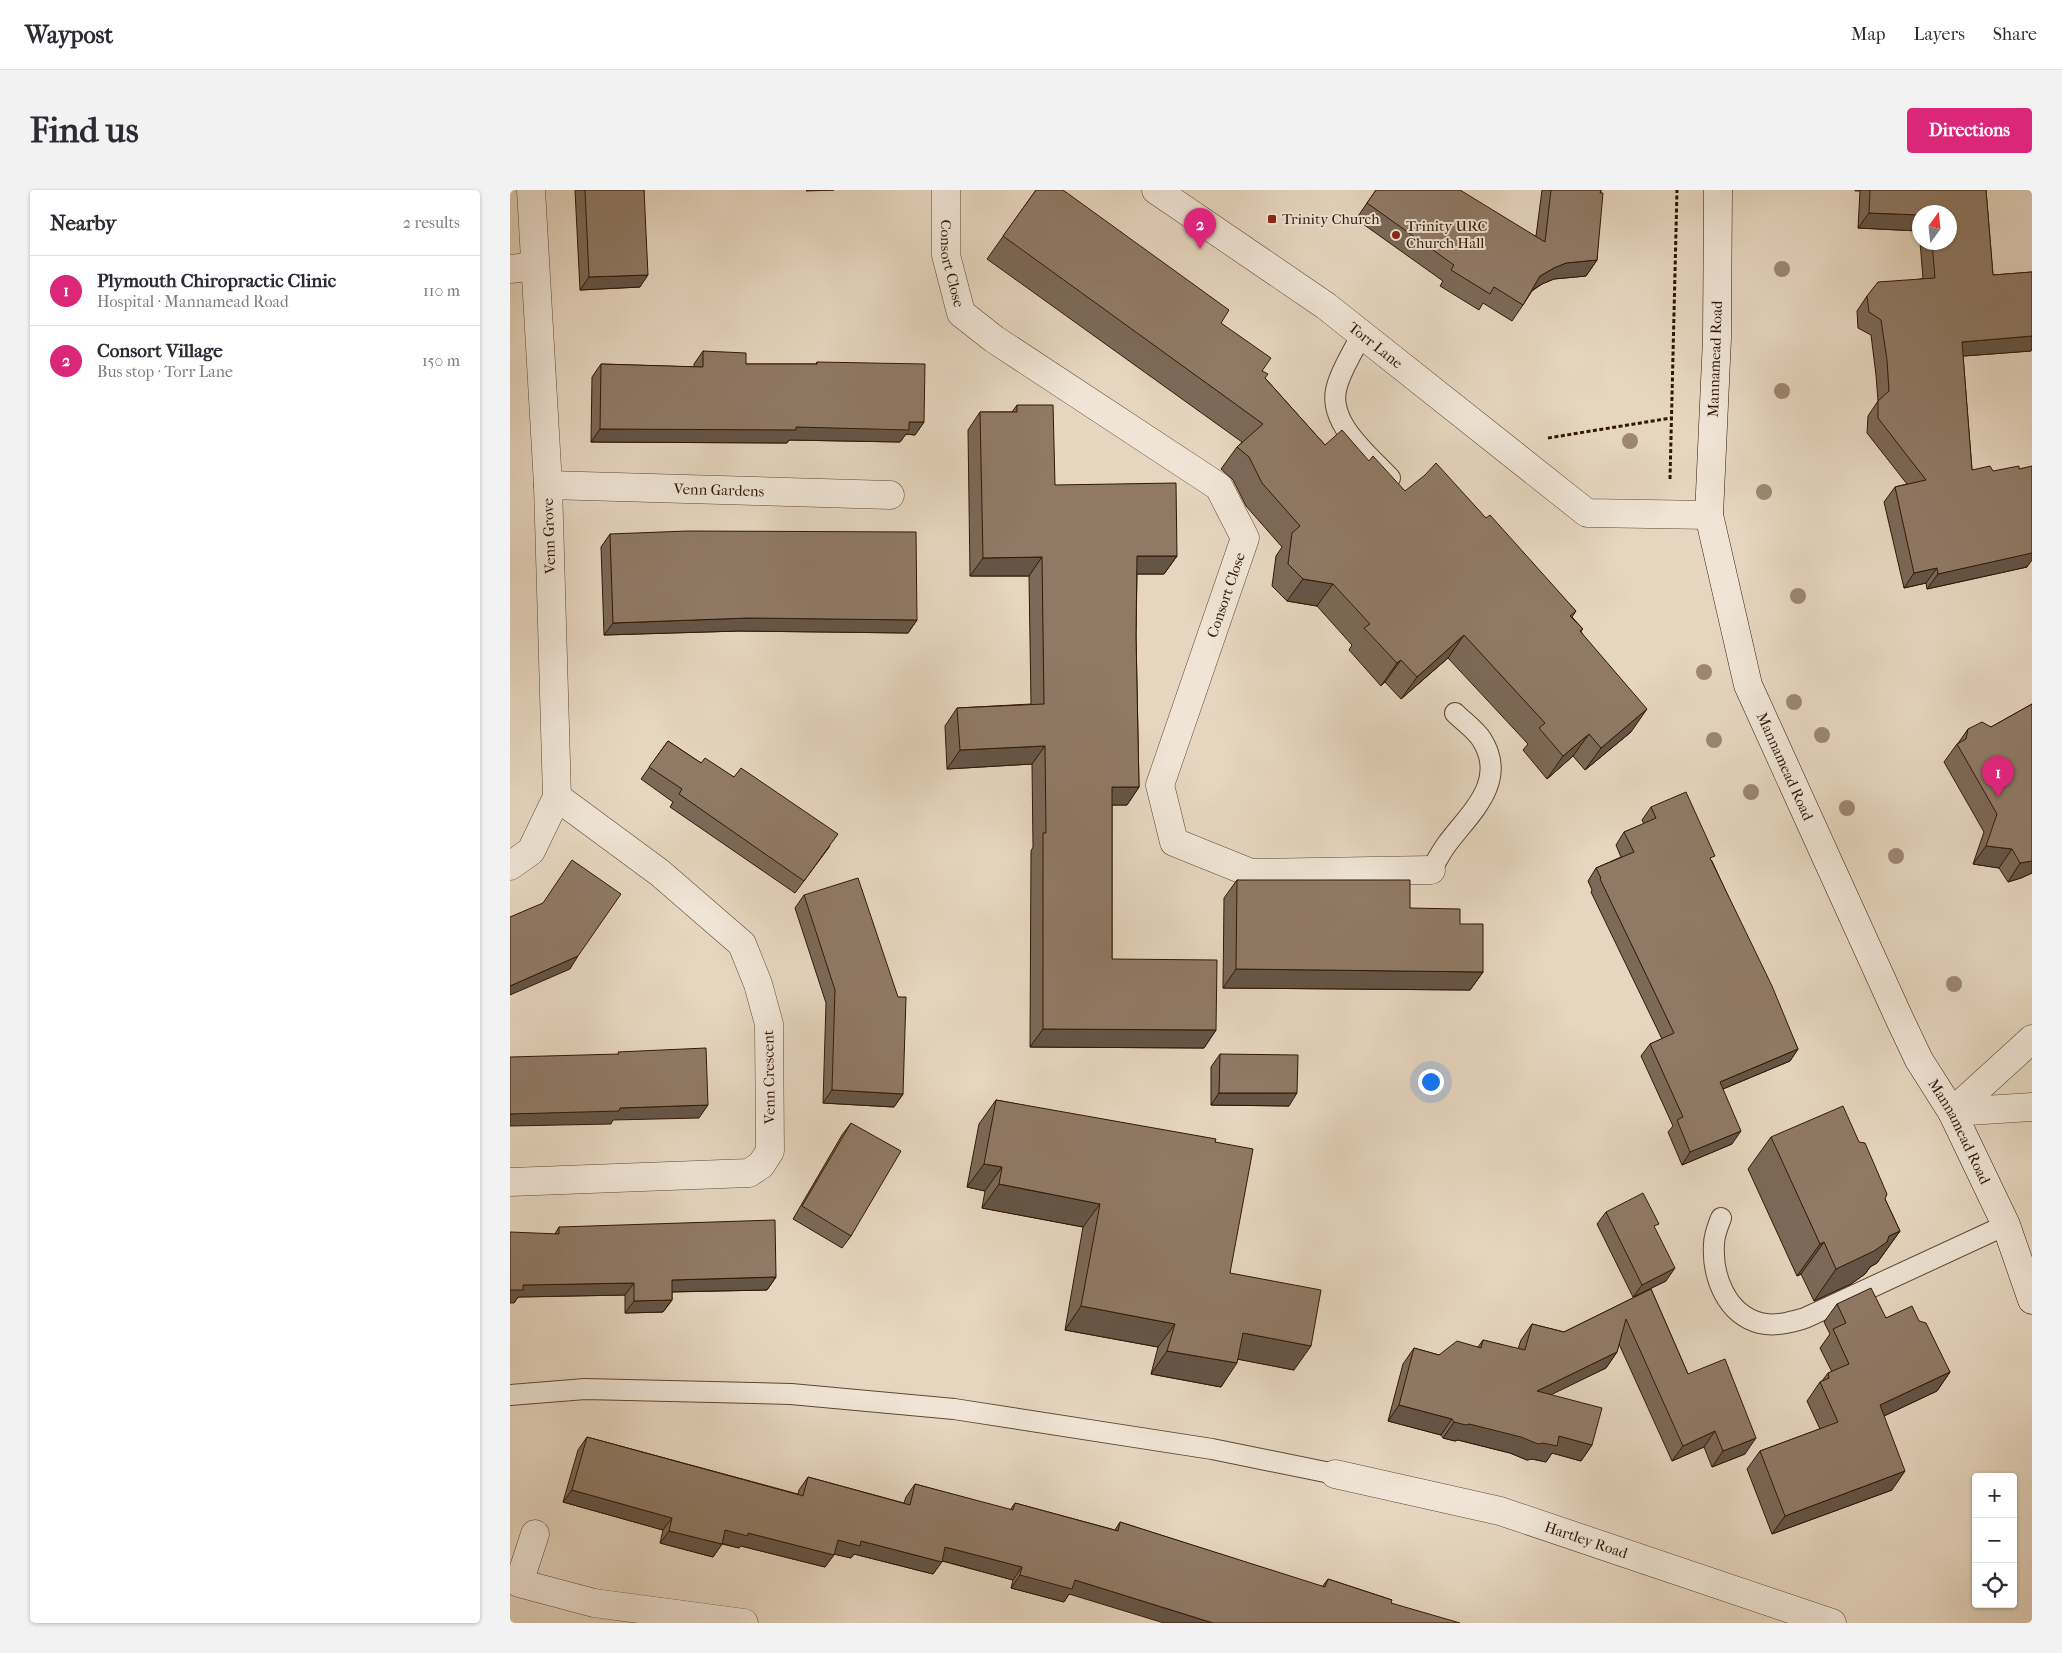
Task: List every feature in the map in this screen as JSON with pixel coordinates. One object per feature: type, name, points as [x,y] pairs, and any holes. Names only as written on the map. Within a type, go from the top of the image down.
[{"type":"street","name":"Venn Grove","points":[[510,866],[531,852],[557,797],[548,485],[522,268],[531,190]]},
{"type":"street","name":"Consort Close","points":[[946,190],[946,255],[961,314],[1002,344],[1219,487],[1245,538],[1160,785],[1174,842],[1251,873],[1431,870]]},
{"type":"street","name":"Torr Lane","points":[[1156,190],[1326,306],[1587,513],[1669,514]]},
{"type":"street","name":"Mannamead Road","points":[[1718,190],[1717,338],[1709,515],[1748,685],[1919,1060],[1952,1112],[2006,1225],[2032,1300]]},
{"type":"street","name":"Venn Gardens","points":[[548,485],[890,495]]},
{"type":"street","points":[[1669,514],[1709,515]]},
{"type":"street","name":"Venn Crescent","points":[[510,1182],[749,1173],[761,1165],[770,1151],[769,1024],[758,984],[742,944],[660,873],[557,797]]},
{"type":"street","points":[[1952,1112],[2032,1039]]},
{"type":"street","points":[[1952,1112],[2032,1107]]},
{"type":"street","name":"Hartley Road","points":[[1335,1474],[1500,1511],[1832,1623]]},
{"type":"street","points":[[535,1534],[514,1592],[744,1623]]},
{"type":"lane","points":[[1362,334],[1337,386],[1334,402],[1338,418],[1348,433],[1401,489]]},
{"type":"lane","points":[[1431,870],[1446,844],[1467,822],[1484,796],[1491,776],[1490,758],[1482,739],[1455,713]]},
{"type":"lane","points":[[1720,1218],[1714,1243],[1716,1278],[1728,1302],[1746,1318],[1761,1324],[1784,1324],[1805,1318],[2006,1225]]},
{"type":"lane","points":[[510,1395],[585,1389],[791,1394],[962,1410],[1212,1449],[1335,1474]]},
{"type":"path","points":[[1669,514],[1677,190]]},
{"type":"path","points":[[1502,445],[1671,418]]},
{"type":"building","points":[[585,190],[644,190],[648,275],[589,277]]},
{"type":"building","points":[[1036,190],[1063,190],[1229,310],[1221,323],[1271,358],[1262,371],[1268,374],[1265,378],[1325,445],[1342,430],[1369,461],[1373,456],[1405,491],[1425,475],[1436,463],[1486,518],[1490,515],[1576,611],[1570,616],[1583,629],[1580,631],[1647,709],[1601,748],[1589,734],[1563,756],[1539,728],[1545,723],[1464,635],[1417,677],[1401,660],[1397,663],[1364,628],[1370,624],[1333,584],[1303,579],[1288,564],[1292,533],[1300,526],[1262,483],[1249,457],[1237,447],[1263,424],[1003,236]]},
{"type":"building","points":[[1376,190],[1460,190],[1545,242],[1551,190],[1601,190],[1600,193],[1603,193],[1597,260],[1566,263],[1540,276],[1523,305],[1494,287],[1490,294],[1451,270],[1454,265],[1367,203]]},
{"type":"building","points":[[1870,190],[1986,190],[1993,275],[2032,272],[2032,336],[1962,342],[1972,470],[1990,466],[1993,471],[2019,466],[2019,469],[2032,466],[2032,553],[1938,574],[1937,568],[1914,573],[1895,487],[1926,480],[1878,418],[1878,401],[1889,391],[1887,360],[1881,320],[1869,312],[1867,296],[1878,282],[1935,278],[1933,250],[1957,250],[1957,205],[1912,205],[1912,215],[1869,213]]},
{"type":"building","points":[[703,351],[746,353],[746,364],[817,364],[817,362],[925,364],[924,422],[909,422],[909,430],[796,427],[796,430],[600,429],[601,364],[703,367]]},
{"type":"building","points":[[1017,405],[1053,405],[1055,485],[1176,483],[1177,556],[1137,556],[1136,635],[1139,787],[1112,787],[1112,959],[1217,960],[1216,1030],[1043,1029],[1043,833],[1046,833],[1045,746],[960,750],[957,708],[1044,704],[1042,557],[983,558],[980,412],[1017,412]]},
{"type":"building","points":[[687,531],[916,532],[917,620],[748,618],[613,623],[610,534]]},
{"type":"building","points":[[2032,704],[2032,861],[2020,863],[2012,849],[1986,846],[1997,814],[1957,744],[1966,739],[1968,729],[1982,722],[1991,727]]},
{"type":"building","points":[[668,741],[701,763],[705,758],[734,777],[741,768],[838,834],[804,881],[679,794],[682,789],[649,767]]},
{"type":"building","points":[[1686,792],[1715,856],[1710,858],[1772,986],[1798,1049],[1720,1082],[1741,1131],[1690,1152],[1677,1120],[1683,1117],[1650,1044],[1674,1033],[1596,868],[1634,852],[1624,832],[1656,818],[1651,807]]},
{"type":"building","points":[[572,860],[621,894],[578,956],[510,986],[510,917],[543,903]]},
{"type":"building","points":[[858,878],[898,997],[906,997],[903,1094],[832,1090],[835,990],[804,895]]},
{"type":"building","points":[[1237,880],[1410,880],[1410,908],[1460,909],[1460,924],[1483,924],[1483,972],[1236,969]]},
{"type":"building","points":[[706,1048],[708,1105],[620,1108],[619,1111],[510,1114],[510,1057],[619,1054],[618,1052]]},
{"type":"building","points":[[1220,1054],[1298,1055],[1297,1093],[1219,1093]]},
{"type":"building","points":[[996,1100],[1216,1139],[1215,1142],[1253,1149],[1230,1273],[1321,1290],[1311,1346],[1243,1333],[1237,1363],[1167,1351],[1175,1324],[1081,1306],[1100,1204],[999,1184],[1002,1167],[984,1164]]},
{"type":"building","points":[[1843,1106],[1859,1142],[1865,1143],[1887,1194],[1885,1199],[1900,1231],[1889,1236],[1887,1242],[1874,1251],[1836,1269],[1824,1242],[1820,1244],[1771,1137]]},
{"type":"building","points":[[851,1123],[901,1151],[851,1236],[802,1206]]},
{"type":"building","points":[[1643,1193],[1659,1224],[1654,1226],[1675,1268],[1642,1285],[1606,1212]]},
{"type":"building","points":[[775,1220],[776,1277],[672,1280],[672,1300],[634,1301],[634,1283],[523,1285],[523,1290],[510,1290],[510,1232],[559,1234],[559,1227]]},
{"type":"building","points":[[1871,1288],[1886,1318],[1912,1306],[1919,1321],[1926,1323],[1950,1372],[1880,1405],[1905,1471],[1785,1516],[1760,1451],[1838,1422],[1820,1382],[1829,1378],[1828,1373],[1849,1364],[1833,1329],[1846,1323],[1837,1304]]},
{"type":"building","points":[[1651,1289],[1688,1374],[1725,1359],[1756,1438],[1723,1451],[1715,1431],[1683,1446],[1626,1319],[1617,1352],[1537,1391],[1602,1408],[1592,1445],[1559,1436],[1557,1446],[1543,1443],[1538,1444],[1521,1437],[1454,1422],[1452,1419],[1399,1405],[1414,1348],[1439,1355],[1457,1341],[1481,1348],[1483,1340],[1525,1350],[1532,1324],[1564,1332]]},
{"type":"building","points":[[587,1437],[803,1496],[808,1477],[910,1505],[915,1484],[1013,1510],[1015,1503],[1118,1531],[1120,1522],[1325,1587],[1328,1579],[1392,1600],[1391,1603],[1460,1623],[1213,1623],[1075,1580],[1072,1589],[1020,1575],[1022,1567],[945,1547],[942,1562],[861,1541],[860,1546],[838,1540],[834,1555],[748,1533],[748,1536],[725,1530],[722,1544],[669,1531],[672,1518],[572,1490]]},
{"type":"place","name":"Trinity Church","points":[[1272,219]]},
{"type":"place","name":"Trinity URC Church Hall","points":[[1396,235]]},
{"type":"place","name":"Consort Village","points":[[1200,249]]},
{"type":"place","name":"Plymouth Chiropractic Clinic","points":[[1998,797]]}]
